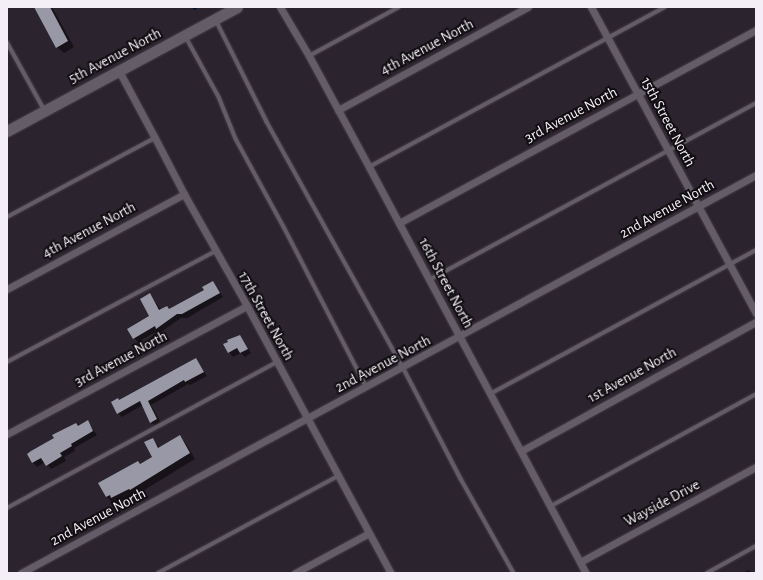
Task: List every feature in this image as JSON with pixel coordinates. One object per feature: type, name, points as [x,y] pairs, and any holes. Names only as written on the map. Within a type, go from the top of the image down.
[{"type":"street","name":"5th Avenue North","points":[[7,131],[237,7]]},
{"type":"street","name":"16th Street North","points":[[280,7],[309,56],[586,573]]},
{"type":"street","name":"4th Avenue North","points":[[338,110],[528,7]]},
{"type":"street","name":"15th Street North","points":[[591,7],[756,313]]},
{"type":"street","name":"3rd Avenue North","points":[[399,223],[756,30]]},
{"type":"street","name":"17th Street North","points":[[119,71],[156,138],[184,194],[247,306],[391,573]]},
{"type":"street","name":"2nd Avenue North","points":[[21,573],[308,419],[756,175]]},
{"type":"street","name":"4th Avenue North","points":[[7,289],[184,194]]},
{"type":"street","name":"3rd Avenue North","points":[[7,434],[247,306]]},
{"type":"street","name":"1st Avenue North","points":[[521,450],[756,322]]},
{"type":"street","name":"Wayside Drive","points":[[580,562],[756,467]]},
{"type":"street","points":[[295,573],[369,533]]},
{"type":"lane","points":[[309,56],[399,7]]},
{"type":"lane","points":[[369,167],[665,7]]},
{"type":"lane","points":[[216,19],[267,122],[403,367],[461,479],[514,573]]},
{"type":"lane","points":[[185,35],[219,97],[236,139],[284,227],[367,387]]},
{"type":"lane","points":[[7,42],[45,110]]},
{"type":"lane","points":[[430,280],[756,103]]},
{"type":"lane","points":[[7,217],[156,138]]},
{"type":"lane","points":[[490,394],[756,250]]},
{"type":"lane","points":[[7,362],[216,251]]},
{"type":"lane","points":[[7,508],[277,362]]},
{"type":"lane","points":[[551,506],[756,394]]},
{"type":"lane","points":[[158,573],[338,476]]},
{"type":"lane","points":[[707,573],[756,546]]},
{"type":"building","points":[[34,7],[50,7],[68,41],[56,48]]},
{"type":"building","points":[[213,281],[220,293],[182,314],[177,314],[156,329],[155,326],[133,339],[127,329],[149,316],[140,299],[150,293],[159,310],[167,306],[169,309],[204,290],[202,287]]},
{"type":"building","points":[[240,335],[248,349],[240,353],[237,348],[228,353],[223,344],[228,342],[227,340]]},
{"type":"building","points":[[196,358],[204,372],[185,382],[184,380],[148,401],[157,419],[150,423],[140,401],[117,414],[111,402],[118,398],[119,400]]},
{"type":"building","points":[[88,420],[93,431],[71,444],[72,446],[60,453],[62,456],[46,466],[41,458],[32,463],[27,454],[54,438],[52,435],[76,423],[78,426]]},
{"type":"building","points":[[180,435],[190,453],[130,490],[129,489],[111,498],[110,495],[106,497],[98,483],[138,461],[140,464],[152,457],[144,442],[153,438],[158,448]]}]
